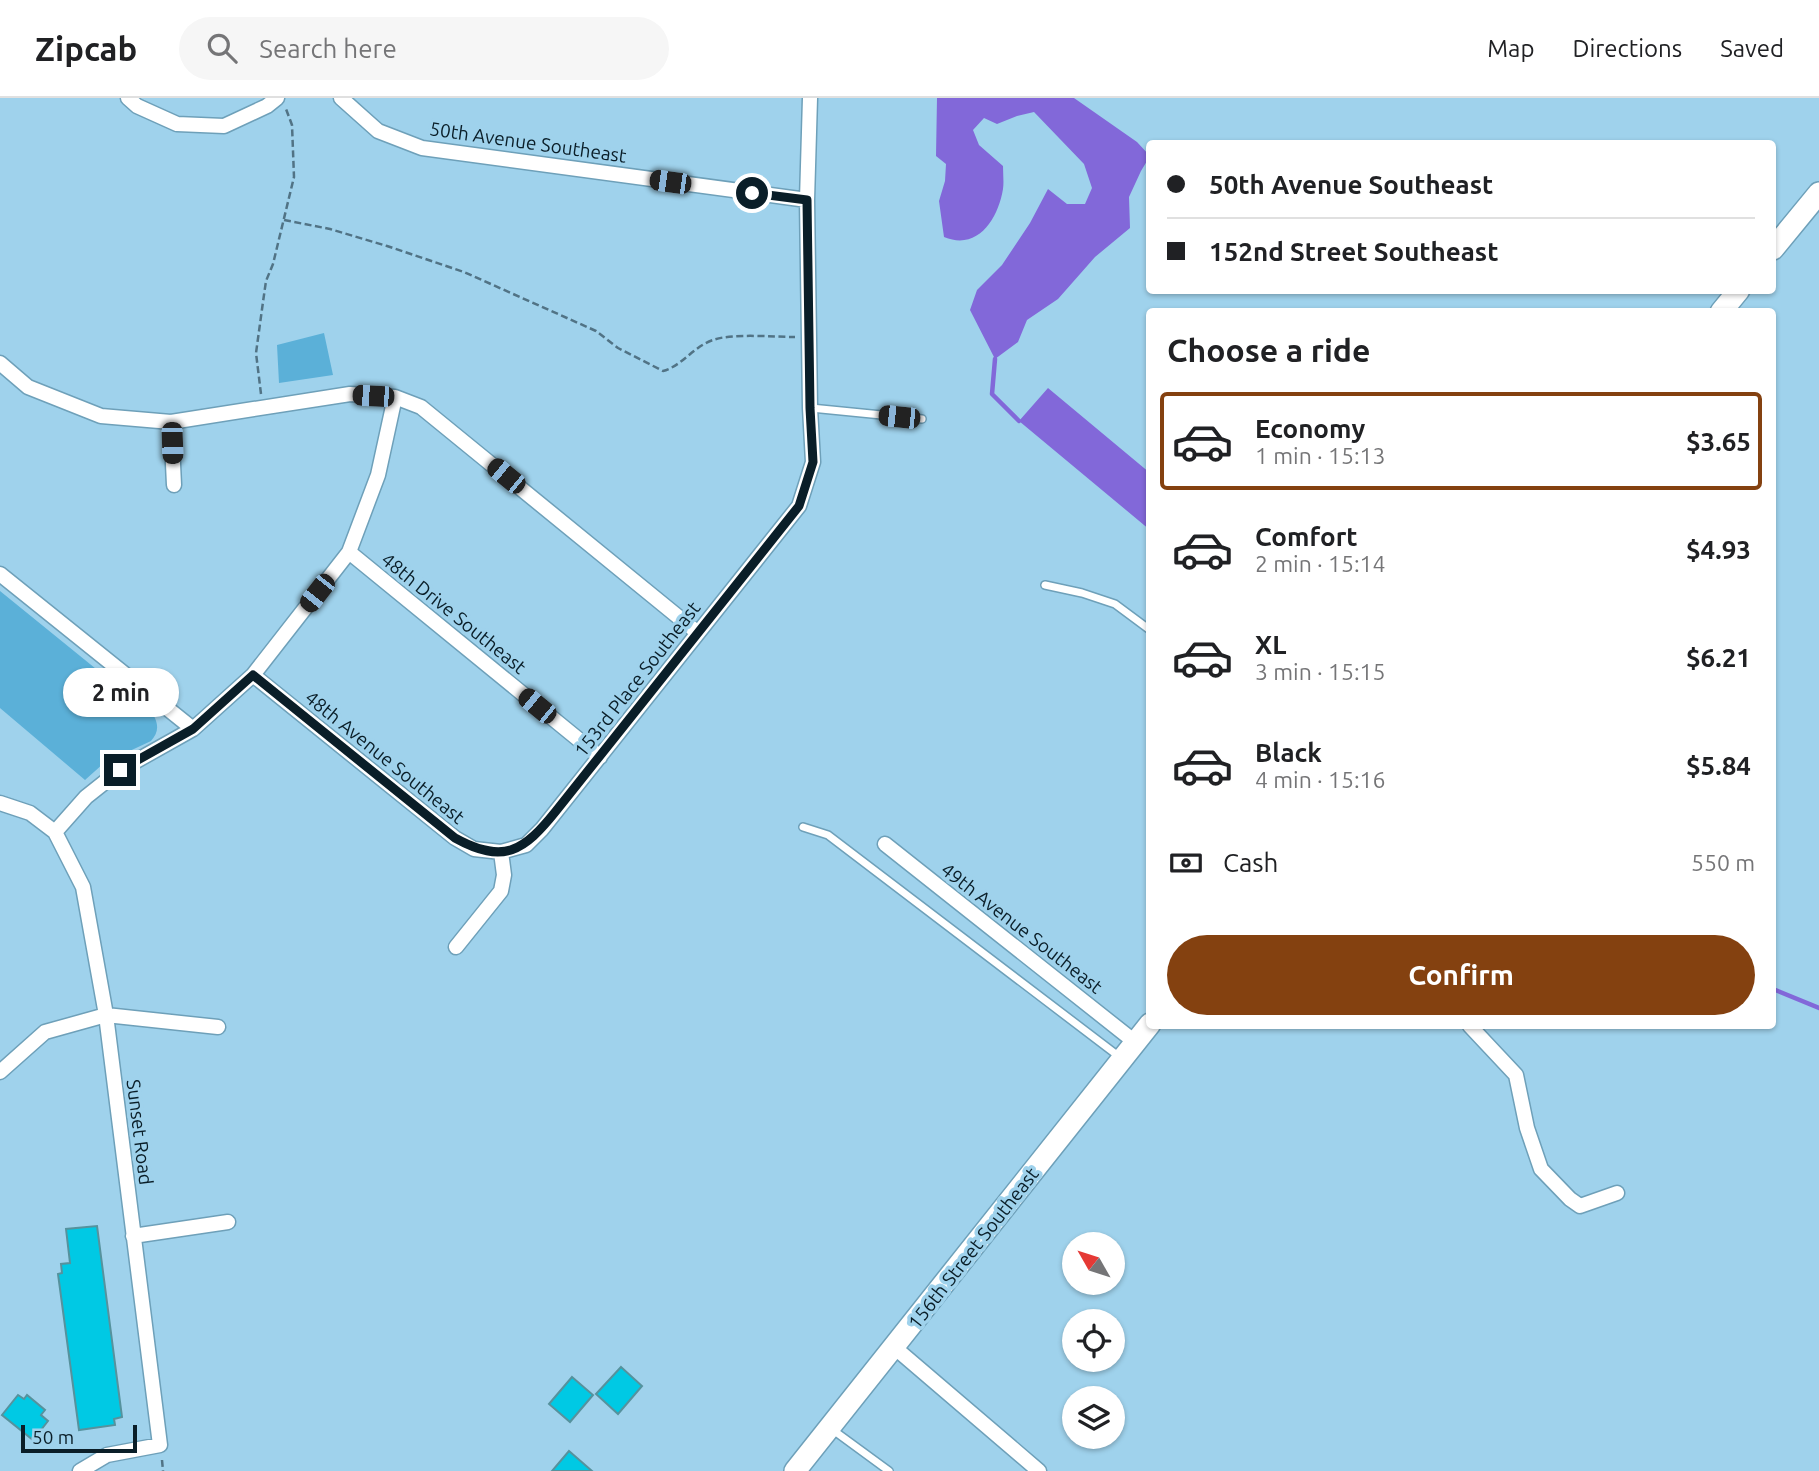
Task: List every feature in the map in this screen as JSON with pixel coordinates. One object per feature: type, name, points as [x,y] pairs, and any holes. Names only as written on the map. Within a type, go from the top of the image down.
[{"type":"street","points":[[128,98],[137,106],[177,124],[225,126],[267,106],[281,103]]},
{"type":"street","name":"50th Avenue Southeast","points":[[341,98],[377,131],[422,148],[807,200]]},
{"type":"street","name":"153rd Place Southeast","points":[[501,852],[526,845],[534,837],[799,506],[813,462],[807,200],[810,98]]},
{"type":"street","points":[[1776,245],[1819,193]]},
{"type":"street","points":[[1724,308],[1736,294]]},
{"type":"street","points":[[0,363],[28,387],[101,416],[171,422],[350,394],[395,397],[421,407],[698,633]]},
{"type":"street","points":[[0,803],[30,813],[55,832],[86,797],[120,770],[193,729],[253,675],[349,552],[378,475],[395,397]]},
{"type":"street","points":[[171,422],[174,485]]},
{"type":"street","name":"48th Drive Southeast","points":[[349,552],[600,757]]},
{"type":"street","points":[[0,574],[193,729]]},
{"type":"street","name":"48th Avenue Southeast","points":[[253,675],[455,838],[474,849],[501,852]]},
{"type":"street","name":"Sunset Road","points":[[55,832],[83,887],[106,1015],[160,1445],[107,1455],[80,1471]]},
{"type":"street","name":"49th Avenue Southeast","points":[[885,844],[1128,1051]]},
{"type":"street","points":[[456,947],[501,891],[504,875],[501,852]]},
{"type":"street","points":[[0,1072],[45,1032],[106,1015],[218,1027]]},
{"type":"street","name":"156th Street Southeast","points":[[795,1471],[1146,1029]]},
{"type":"street","points":[[1474,1029],[1516,1075],[1527,1128],[1541,1169],[1580,1206],[1617,1193]]},
{"type":"street","points":[[133,1236],[228,1222]]},
{"type":"street","points":[[894,1347],[1039,1471]]},
{"type":"lane","points":[[810,408],[922,419]]},
{"type":"lane","points":[[1045,585],[1115,604],[1146,627]]},
{"type":"lane","points":[[803,827],[828,835],[1128,1051]]},
{"type":"lane","points":[[831,1428],[889,1471]]},
{"type":"path","points":[[263,408],[256,353],[266,281],[294,177],[292,125],[281,103]]},
{"type":"path","points":[[284,220],[330,229],[464,272],[596,331],[618,348],[663,371],[673,369],[692,352],[714,339],[809,337]]},
{"type":"shaded area","points":[[937,98],[1074,98],[1137,142],[1146,152],[1146,163],[1129,197],[1130,228],[1095,257],[1058,299],[1027,320],[1018,342],[995,359],[970,310],[977,290],[1002,265],[1030,223],[1048,189],[1067,204],[1085,204],[1092,188],[1084,164],[1034,112],[997,124],[984,118],[973,130],[979,145],[1003,166],[1000,200],[984,230],[967,240],[956,240],[944,237],[939,201],[945,181],[946,164],[936,156]]},
{"type":"shaded area","points":[[324,333],[333,375],[279,383],[277,345]]},
{"type":"shaded area","points":[[1048,388],[1146,470],[1146,527],[1019,421]]},
{"type":"shaded area","points":[[0,591],[154,716],[157,729],[151,741],[104,763],[85,780],[0,708]]},
{"type":"building","points":[[97,1226],[122,1417],[114,1419],[115,1425],[79,1430],[58,1274],[62,1273],[61,1264],[70,1263],[66,1229]]},
{"type":"building","points":[[621,1367],[642,1386],[618,1414],[596,1394]]},
{"type":"building","points":[[572,1377],[593,1395],[570,1422],[549,1404]]},
{"type":"building","points":[[18,1395],[24,1399],[27,1395],[45,1410],[41,1415],[48,1421],[33,1440],[2,1415]]},
{"type":"building","points":[[569,1451],[592,1471],[552,1471]]},
{"type":"waterway","points":[[995,359],[992,394],[1019,421]]},
{"type":"waterway","points":[[1776,990],[1819,1008]]},
{"type":"route","points":[[120,770],[193,729],[253,675],[455,838],[474,849],[501,852],[526,845],[542,830],[799,506],[813,462],[807,200],[752,193]]}]
